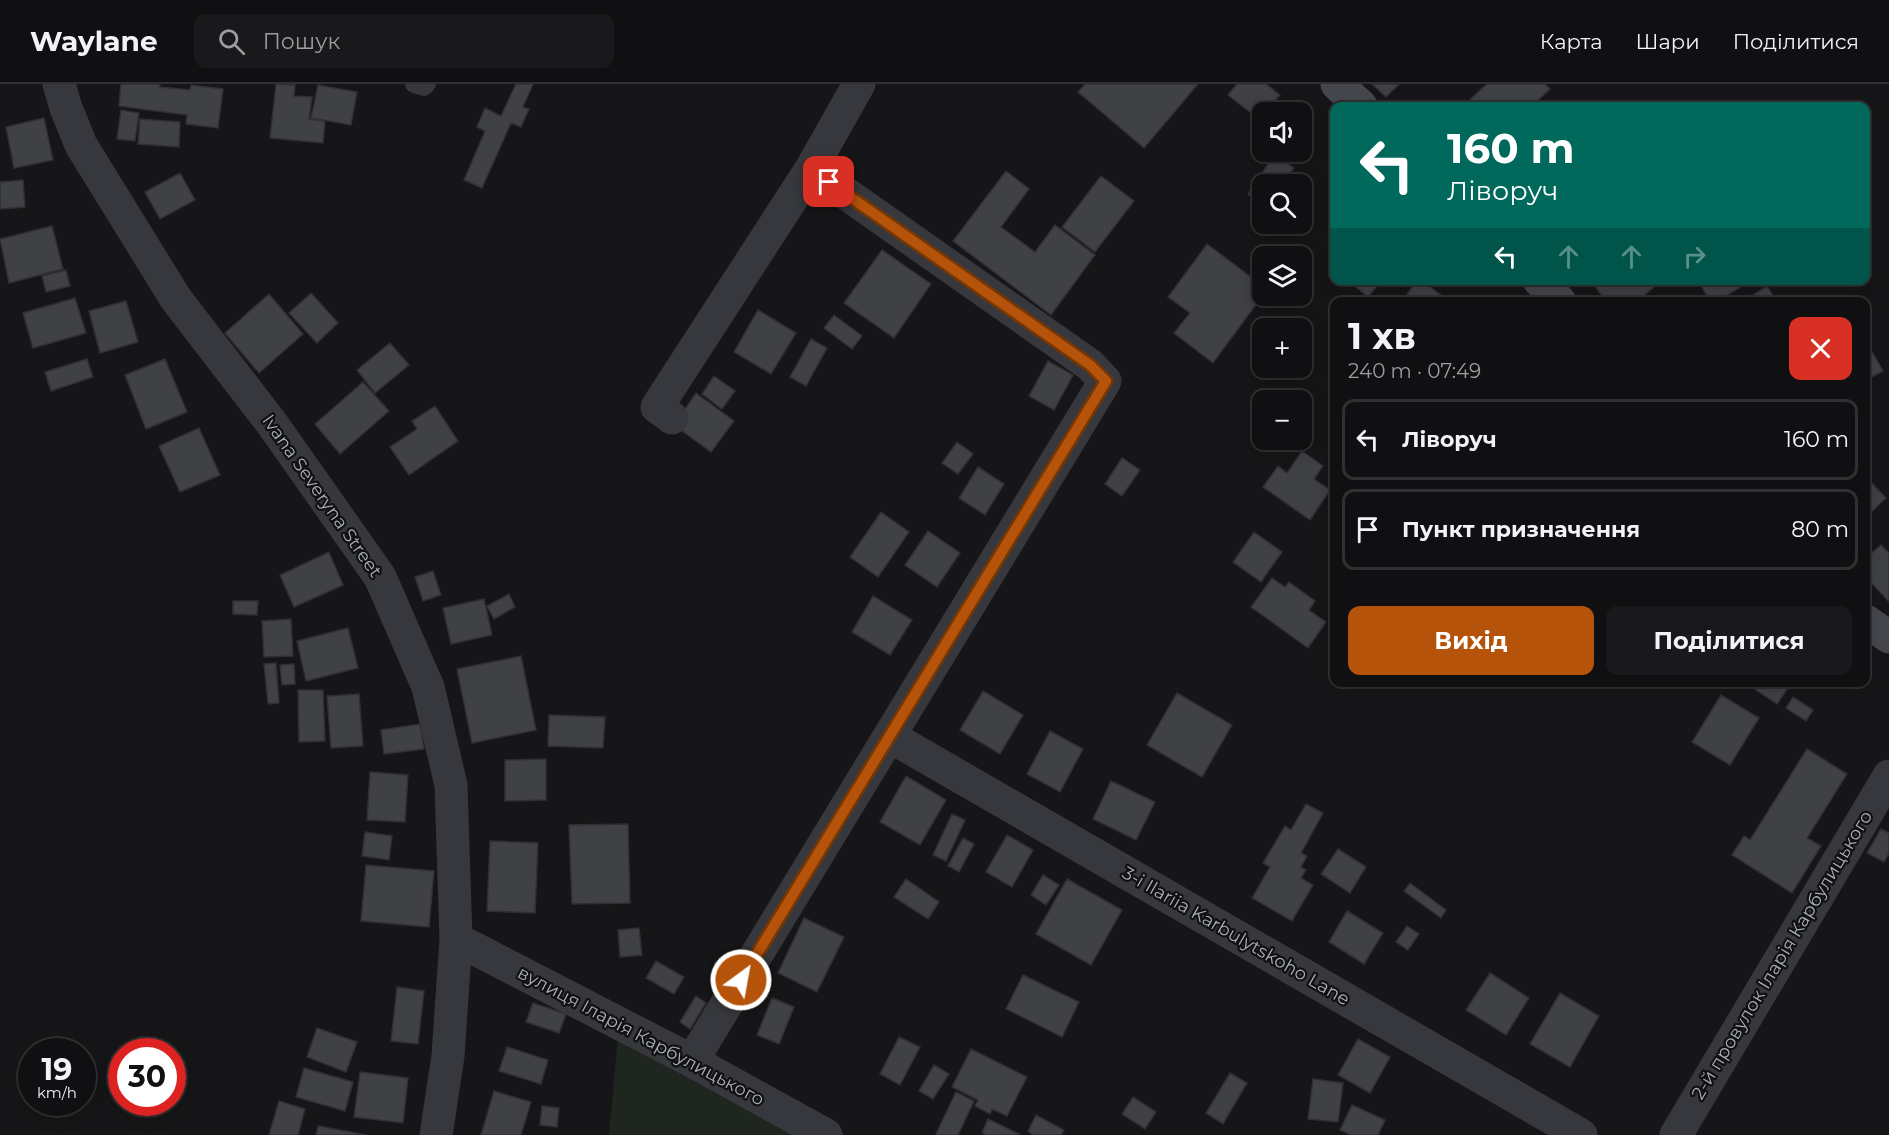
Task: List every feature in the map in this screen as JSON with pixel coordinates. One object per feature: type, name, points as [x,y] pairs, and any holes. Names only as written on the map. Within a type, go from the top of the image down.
[{"type":"main road","points":[[1337,84],[1357,102]]},
{"type":"main road","points":[[1544,285],[1555,297]]},
{"type":"main road","points":[[1870,624],[1889,638]]},
{"type":"street","name":"Ivana Severyna Street","points":[[60,84],[66,108],[81,145],[176,299],[273,425],[380,577],[428,687],[451,785],[456,939],[448,1056],[436,1135]]},
{"type":"street","points":[[672,417],[657,407],[811,169],[859,84]]},
{"type":"street","points":[[692,1061],[1106,381],[1090,365],[811,169]]},
{"type":"street","name":"3-i Ilariia Karbulytskoho Lane","points":[[891,737],[1581,1135]]},
{"type":"street","name":"2-й провулок Іларія Карбулицького","points":[[1676,1135],[1889,776]]},
{"type":"street","name":"вулиця Іларія Карбулицького","points":[[456,939],[692,1061],[826,1135]]},
{"type":"lane","points":[[414,84],[424,87],[427,84]]},
{"type":"shaded area","points":[[620,1014],[842,1135],[609,1135]]},
{"type":"building","points":[[121,84],[160,84],[160,87],[190,90],[191,85],[223,89],[218,128],[186,124],[187,115],[119,106]]},
{"type":"building","points":[[276,84],[295,85],[294,96],[312,97],[309,119],[325,121],[323,143],[270,138]]},
{"type":"building","points":[[516,84],[533,84],[523,107],[529,109],[521,127],[511,123],[482,188],[464,180],[485,131],[477,127],[485,108],[501,116]]},
{"type":"building","points":[[1085,84],[1198,84],[1144,148],[1078,92]]},
{"type":"building","points":[[1237,84],[1266,84],[1280,95],[1274,102],[1252,102],[1252,114],[1228,95]]},
{"type":"building","points":[[1372,84],[1399,84],[1386,97]]},
{"type":"building","points":[[1487,84],[1545,84],[1550,89],[1536,102],[1467,102]]},
{"type":"building","points":[[318,85],[357,92],[351,125],[311,118]]},
{"type":"building","points":[[121,110],[139,113],[135,141],[117,139]]},
{"type":"building","points":[[44,118],[53,160],[14,168],[6,127]]},
{"type":"building","points":[[140,119],[180,122],[179,147],[138,144]]},
{"type":"building","points":[[1269,162],[1285,162],[1294,168],[1290,174],[1261,174]]},
{"type":"building","points":[[1006,171],[1029,189],[1001,227],[1035,252],[1055,225],[1095,255],[1051,315],[953,241]]},
{"type":"building","points":[[180,173],[195,200],[160,219],[145,192]]},
{"type":"building","points":[[1101,176],[1134,201],[1095,252],[1062,227]]},
{"type":"building","points":[[23,180],[25,207],[0,209],[0,182]]},
{"type":"building","points":[[52,226],[63,269],[9,283],[0,239]]},
{"type":"building","points":[[1207,244],[1252,278],[1252,306],[1255,306],[1213,363],[1174,333],[1190,313],[1168,297]]},
{"type":"building","points":[[882,250],[931,284],[894,338],[844,303]]},
{"type":"building","points":[[66,270],[70,286],[46,292],[42,276]]},
{"type":"building","points":[[1354,285],[1378,285],[1368,297]]},
{"type":"building","points":[[1414,285],[1428,285],[1443,297],[1405,297]]},
{"type":"building","points":[[1594,285],[1656,285],[1642,297],[1603,297]]},
{"type":"building","points":[[1701,285],[1744,285],[1724,297],[1707,297]]},
{"type":"building","points":[[1767,286],[1774,297],[1750,297]]},
{"type":"building","points":[[311,293],[338,323],[317,343],[289,313]]},
{"type":"building","points":[[269,294],[303,334],[259,373],[225,333]]},
{"type":"building","points":[[75,298],[86,333],[33,348],[23,313]]},
{"type":"building","points":[[126,301],[138,342],[100,353],[89,311]]},
{"type":"building","points":[[758,310],[796,333],[771,374],[734,352]]},
{"type":"building","points":[[834,315],[862,336],[852,349],[824,328]]},
{"type":"building","points":[[811,339],[827,348],[806,386],[790,377]]},
{"type":"building","points":[[390,343],[409,365],[375,393],[357,370]]},
{"type":"building","points":[[1870,348],[1883,371],[1870,378]]},
{"type":"building","points":[[87,359],[93,377],[51,391],[45,372]]},
{"type":"building","points":[[165,359],[187,412],[146,429],[125,375]]},
{"type":"building","points":[[1048,361],[1073,375],[1054,410],[1029,396]]},
{"type":"building","points":[[714,376],[735,391],[722,409],[702,394]]},
{"type":"building","points":[[363,382],[389,411],[340,454],[315,424]]},
{"type":"building","points":[[696,393],[734,421],[711,452],[674,425]]},
{"type":"building","points":[[435,406],[458,441],[409,475],[390,447],[417,429],[412,421]]},
{"type":"building","points":[[199,428],[220,475],[180,492],[159,446]]},
{"type":"building","points":[[957,442],[973,454],[958,474],[942,463]]},
{"type":"building","points":[[1302,451],[1323,466],[1314,479],[1330,490],[1310,520],[1263,487],[1278,466],[1287,473]]},
{"type":"building","points":[[1122,458],[1140,470],[1122,496],[1105,484]]},
{"type":"building","points":[[978,467],[1004,484],[985,515],[959,498]]},
{"type":"building","points":[[1870,481],[1886,498],[1870,513]]},
{"type":"building","points":[[881,512],[909,532],[878,577],[850,557]]},
{"type":"building","points":[[928,531],[960,553],[937,587],[905,565]]},
{"type":"building","points":[[1254,532],[1282,552],[1261,582],[1233,562]]},
{"type":"building","points":[[1881,545],[1889,553],[1889,602],[1870,581],[1870,555]]},
{"type":"building","points":[[329,552],[343,585],[294,607],[280,575]]},
{"type":"building","points":[[433,571],[441,595],[423,601],[415,577]]},
{"type":"building","points":[[1272,578],[1285,587],[1289,582],[1315,601],[1309,610],[1326,622],[1308,648],[1251,607]]},
{"type":"building","points":[[509,594],[515,607],[494,619],[487,606]]},
{"type":"building","points":[[873,596],[912,620],[890,655],[852,632]]},
{"type":"building","points":[[484,599],[492,635],[451,644],[443,608]]},
{"type":"building","points":[[233,601],[258,601],[257,615],[233,614]]},
{"type":"building","points":[[291,619],[293,656],[264,657],[262,621]]},
{"type":"building","points":[[348,628],[358,668],[306,681],[297,641]]},
{"type":"building","points":[[521,656],[536,730],[472,743],[457,669]]},
{"type":"building","points":[[276,663],[279,703],[268,704],[264,664]]},
{"type":"building","points":[[294,664],[295,684],[282,685],[280,665]]},
{"type":"building","points":[[1752,687],[1789,687],[1777,704]]},
{"type":"building","points":[[298,690],[323,690],[325,741],[299,742]]},
{"type":"building","points":[[983,691],[1023,715],[1000,754],[960,730]]},
{"type":"building","points":[[1177,693],[1232,725],[1202,777],[1147,745]]},
{"type":"building","points":[[359,694],[363,746],[331,748],[327,696]]},
{"type":"building","points":[[1721,695],[1759,718],[1730,765],[1692,742]]},
{"type":"building","points":[[1793,697],[1813,710],[1806,721],[1786,708]]},
{"type":"building","points":[[549,715],[605,717],[603,748],[548,746]]},
{"type":"building","points":[[420,724],[424,749],[384,754],[381,730]]},
{"type":"building","points":[[1050,731],[1083,749],[1060,792],[1027,774]]},
{"type":"building","points":[[1807,749],[1847,774],[1807,838],[1821,846],[1792,893],[1732,855],[1744,836],[1750,840]]},
{"type":"building","points":[[546,759],[546,800],[505,801],[505,760]]},
{"type":"building","points":[[370,772],[408,775],[405,822],[367,820]]},
{"type":"building","points":[[906,776],[946,800],[920,845],[880,822]]},
{"type":"building","points":[[1111,781],[1155,802],[1136,840],[1093,819]]},
{"type":"building","points":[[1306,804],[1323,813],[1301,853],[1307,856],[1301,867],[1306,870],[1301,878],[1313,885],[1292,921],[1252,898],[1270,867],[1263,863],[1285,826],[1291,830]]},
{"type":"building","points":[[952,814],[965,820],[946,861],[933,855]]},
{"type":"building","points":[[628,824],[630,903],[572,904],[569,825]]},
{"type":"building","points":[[1881,829],[1889,833],[1889,853],[1884,862],[1867,853]]},
{"type":"building","points":[[365,832],[392,836],[389,860],[362,856]]},
{"type":"building","points":[[1007,835],[1033,850],[1012,887],[986,872]]},
{"type":"building","points":[[963,838],[974,844],[959,872],[948,866]]},
{"type":"building","points":[[490,841],[538,843],[535,913],[487,911]]},
{"type":"building","points":[[1338,849],[1366,867],[1350,893],[1321,874]]},
{"type":"building","points":[[366,865],[434,871],[429,927],[361,921]]},
{"type":"building","points":[[1043,875],[1059,885],[1046,905],[1031,895]]},
{"type":"building","points":[[906,879],[939,902],[928,919],[894,897]]},
{"type":"building","points":[[1067,879],[1122,910],[1091,965],[1036,934]]},
{"type":"building","points":[[1410,883],[1446,910],[1441,918],[1404,891]]},
{"type":"building","points":[[1347,911],[1383,933],[1364,964],[1329,942]]},
{"type":"building","points":[[804,918],[844,937],[817,992],[778,973]]},
{"type":"building","points":[[1407,926],[1419,934],[1408,950],[1396,942]]},
{"type":"building","points":[[639,928],[642,955],[620,957],[618,930]]},
{"type":"building","points":[[656,961],[684,977],[674,994],[646,978]]},
{"type":"building","points":[[1490,973],[1529,998],[1506,1035],[1466,1010]]},
{"type":"building","points":[[1023,975],[1079,1002],[1062,1037],[1006,1009]]},
{"type":"building","points":[[397,987],[424,991],[418,1044],[391,1041]]},
{"type":"building","points":[[1560,993],[1599,1016],[1570,1067],[1530,1044]]},
{"type":"building","points":[[696,996],[706,1003],[690,1029],[680,1022]]},
{"type":"building","points":[[772,998],[794,1007],[779,1044],[757,1035]]},
{"type":"building","points":[[533,1003],[566,1014],[559,1033],[526,1022]]},
{"type":"building","points":[[317,1028],[357,1042],[346,1072],[307,1057]]},
{"type":"building","points":[[899,1037],[920,1047],[900,1085],[880,1074]]},
{"type":"building","points":[[1358,1039],[1390,1057],[1370,1093],[1338,1075]]},
{"type":"building","points":[[507,1047],[548,1060],[541,1084],[499,1071]]},
{"type":"building","points":[[971,1049],[1027,1077],[1007,1116],[992,1109],[990,1114],[975,1106],[978,1100],[952,1087]]},
{"type":"building","points":[[934,1065],[949,1074],[933,1099],[919,1091]]},
{"type":"building","points":[[304,1068],[353,1082],[345,1111],[296,1097]]},
{"type":"building","points":[[360,1072],[408,1078],[403,1123],[354,1117]]},
{"type":"building","points":[[1230,1073],[1247,1083],[1223,1124],[1206,1113]]},
{"type":"building","points":[[1313,1079],[1343,1083],[1338,1122],[1308,1119]]},
{"type":"building","points":[[494,1091],[531,1102],[521,1135],[481,1135]]},
{"type":"building","points":[[956,1092],[974,1101],[958,1135],[938,1135],[936,1134]]},
{"type":"building","points":[[1133,1097],[1156,1112],[1145,1129],[1122,1114]]},
{"type":"building","points":[[279,1101],[305,1109],[298,1135],[269,1135]]},
{"type":"building","points":[[1352,1105],[1385,1120],[1378,1135],[1351,1135],[1340,1130]]},
{"type":"building","points":[[542,1106],[559,1108],[557,1127],[540,1125]]},
{"type":"building","points":[[1036,1115],[1064,1130],[1061,1135],[1033,1135],[1028,1131]]},
{"type":"building","points":[[988,1119],[1019,1134],[1019,1135],[982,1133]]},
{"type":"building","points":[[318,1126],[367,1135],[316,1135]]},
{"type":"route","points":[[741,980],[1106,381],[1090,365],[829,182]]}]
